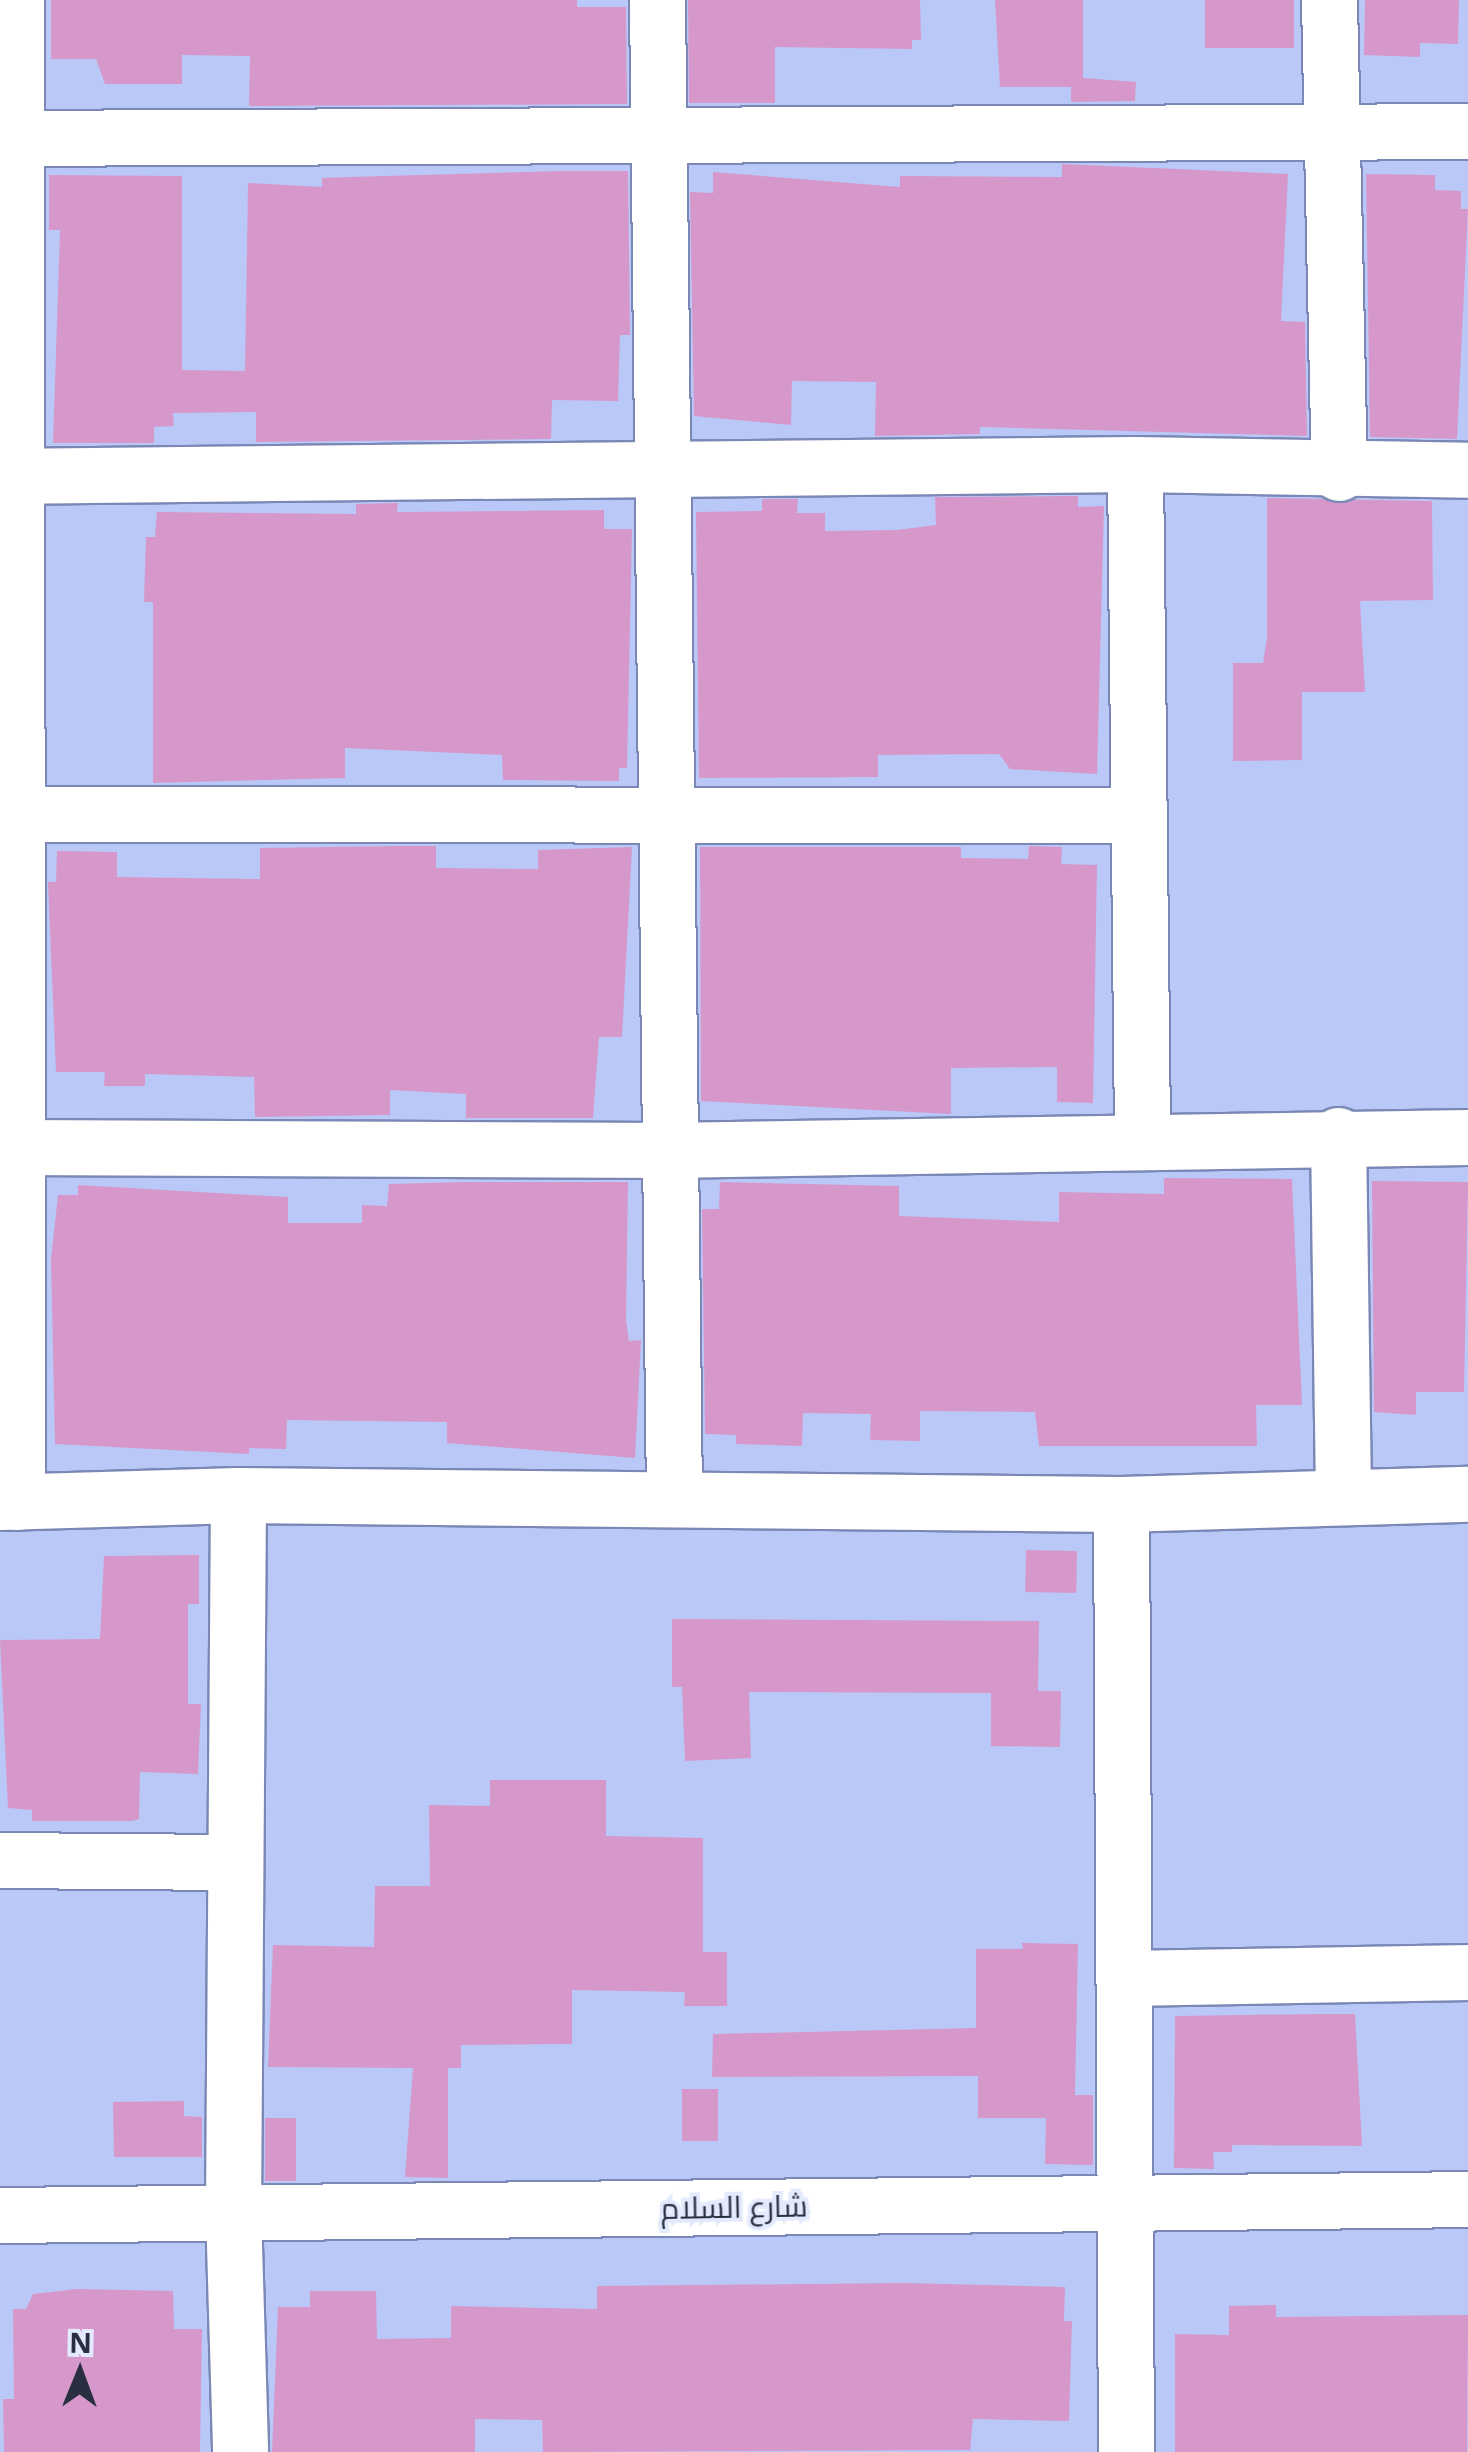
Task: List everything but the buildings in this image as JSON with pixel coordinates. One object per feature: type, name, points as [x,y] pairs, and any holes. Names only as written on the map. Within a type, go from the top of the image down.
[{"type":"street","points":[[16,0],[7,138],[9,814],[16,1147],[9,1502],[238,1495],[1121,1504],[1468,1494]]},
{"type":"street","points":[[657,0],[666,1150],[674,1498]]},
{"type":"street","points":[[1329,0],[1339,473]]},
{"type":"street","points":[[7,138],[1468,131]]},
{"type":"street","points":[[8,476],[1135,464],[1339,473],[1468,470]]},
{"type":"street","points":[[1135,464],[1142,1136]]},
{"type":"street","points":[[9,814],[1139,815]]},
{"type":"street","points":[[16,1147],[666,1150],[1142,1136],[1468,1137]]},
{"type":"street","points":[[1338,1136],[1343,1497]]},
{"type":"street","points":[[238,1495],[233,2211],[240,2452]]},
{"type":"street","points":[[1121,1504],[1126,2452]]},
{"type":"street","points":[[0,1860],[235,1862]]},
{"type":"street","points":[[1125,1978],[1468,1972]]},
{"type":"street","name":"شارع السلام","points":[[0,2215],[1468,2199]]}]
